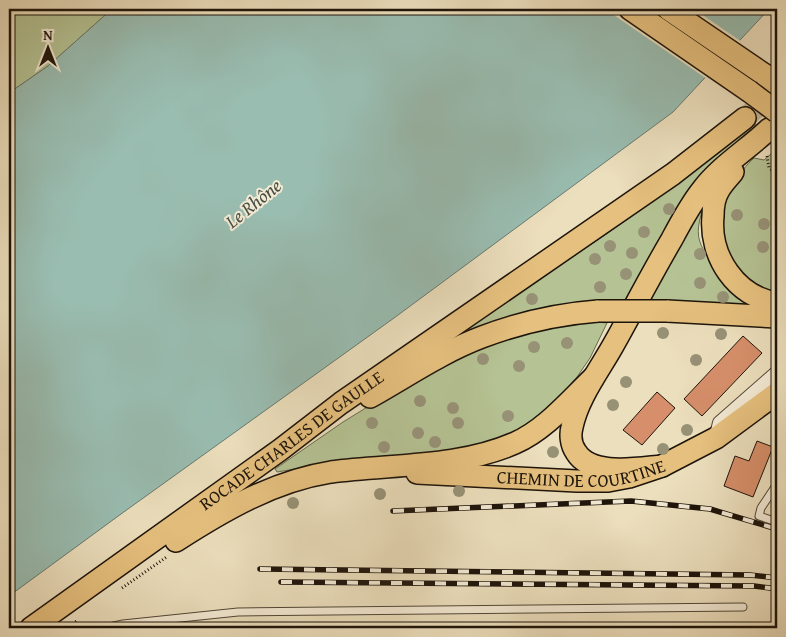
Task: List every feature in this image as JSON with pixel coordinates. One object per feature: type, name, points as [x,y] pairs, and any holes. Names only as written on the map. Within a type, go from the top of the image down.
[{"type":"main road","points":[[630,9],[749,91],[777,106]]},
{"type":"main road","points":[[668,9],[773,80]]},
{"type":"main road","points":[[749,91],[773,120],[759,150],[718,191],[714,205],[713,241],[720,260],[732,278],[748,292],[768,302],[777,303]]},
{"type":"main road","name":"ROCADE CHARLES DE GAULLE","points":[[31,628],[280,450],[341,403],[673,174],[745,118]]},
{"type":"main road","points":[[662,466],[627,469],[594,466],[583,460],[575,452],[571,440],[571,428],[578,408],[593,378],[668,245],[702,191],[718,172],[759,150]]},
{"type":"main road","points":[[280,450],[342,412],[442,356],[481,337],[546,318],[572,313],[598,312],[667,312],[777,317]]},
{"type":"main road","points":[[52,628],[72,620],[211,518],[247,499],[282,485],[331,472],[409,465],[496,451],[533,434],[593,378]]},
{"type":"main road","name":"CHEMIN DE COURTINE","points":[[362,469],[577,481],[608,481],[629,478],[662,466],[716,438],[777,393]]},
{"type":"street","points":[[716,438],[720,422],[777,373]]},
{"type":"lane","points":[[777,484],[760,508],[759,516],[777,522]]},
{"type":"lane","points":[[105,628],[123,624],[238,612],[743,607]]},
{"type":"path","points":[[759,150],[769,168],[777,173]]},
{"type":"path","points":[[119,591],[172,554]]},
{"type":"green space","points":[[9,9],[112,9],[48,66],[9,93]]},
{"type":"green space","points":[[755,124],[756,127],[626,301],[411,366],[616,227]]},
{"type":"green space","points":[[777,145],[777,296],[746,278],[727,253],[720,225],[722,210],[734,182],[754,158],[764,160]]},
{"type":"green space","points":[[706,199],[698,231],[700,242],[714,265],[747,301],[741,309],[706,304],[647,301]]},
{"type":"green space","points":[[576,320],[607,323],[590,358],[564,396],[527,429],[453,454],[331,463],[277,472],[275,469],[343,422],[403,385],[501,338]]},
{"type":"water","name":"Le Rhône","points":[[112,9],[769,9],[673,112],[394,318],[9,596],[9,93],[48,66]]},
{"type":"pier","points":[[605,9],[694,9],[742,42],[707,79]]},
{"type":"building","points":[[743,336],[762,353],[702,416],[684,399]]},
{"type":"building","points":[[657,392],[675,408],[642,445],[623,430]]},
{"type":"building","points":[[757,441],[773,447],[753,497],[724,486],[735,456],[749,461]]},
{"type":"tunnel","points":[[745,118],[777,89]]},
{"type":"railway","points":[[393,511],[631,501],[710,509],[777,529]]},
{"type":"railway","points":[[260,569],[750,575],[777,578]]},
{"type":"railway","points":[[281,582],[754,586],[777,589]]}]
